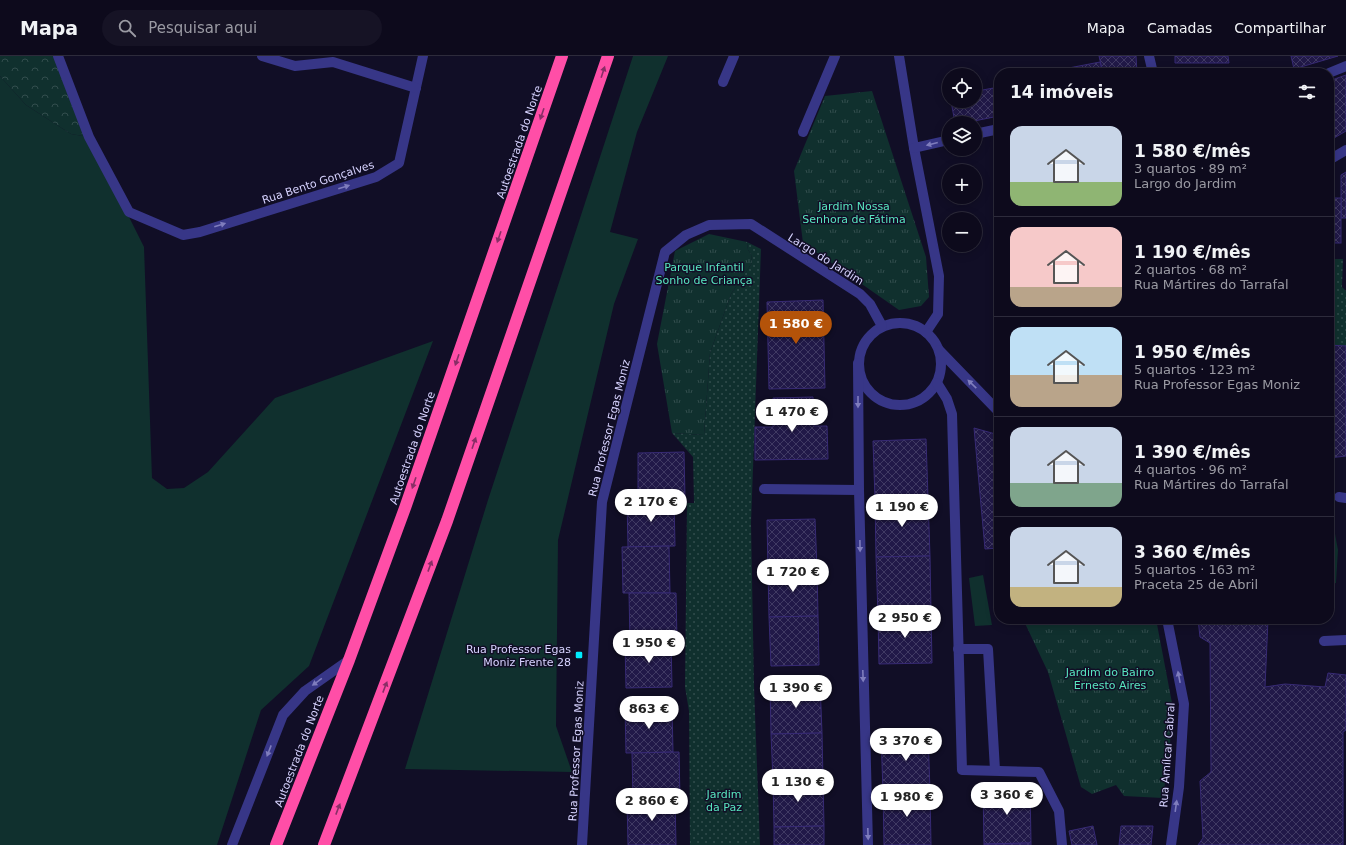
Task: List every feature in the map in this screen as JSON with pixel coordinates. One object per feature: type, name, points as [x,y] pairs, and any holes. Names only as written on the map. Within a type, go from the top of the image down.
[{"type":"highway","name":"Autoestrada do Norte","points":[[276,845],[349,660],[405,508],[562,56]]},
{"type":"highway","points":[[324,845],[447,521],[608,56]]},
{"type":"street","name":"Rua Bento Gonçalves","points":[[58,56],[90,137],[129,212],[183,235],[200,232],[376,177],[399,163],[423,56]]},
{"type":"street","points":[[262,56],[295,66],[332,59],[416,88]]},
{"type":"street","points":[[723,82],[734,56]]},
{"type":"street","points":[[803,132],[835,56]]},
{"type":"street","points":[[899,56],[914,148],[939,276],[938,314],[926,332]]},
{"type":"street","points":[[1149,56],[1152,68]]},
{"type":"street","points":[[1334,71],[1346,66]]},
{"type":"street","points":[[982,133],[994,131]]},
{"type":"street","points":[[914,148],[942,142]]},
{"type":"street","points":[[1334,157],[1346,150]]},
{"type":"street","name":"Rua Professor Egas Moniz","points":[[582,845],[602,502],[665,252],[686,235],[709,225],[751,224],[766,235]]},
{"type":"street","name":"Largo do Jardim","points":[[766,235],[860,294],[870,304],[882,326]]},
{"type":"street","points":[[868,845],[859,490],[858,363],[860,352],[865,341],[872,332],[882,326],[894,323],[905,323],[917,326],[926,332],[938,349],[994,407]]},
{"type":"street","points":[[858,363],[860,376],[865,387],[873,396],[884,402],[896,405],[908,404],[920,400],[930,393],[936,383],[940,372],[941,360],[938,349]]},
{"type":"street","points":[[936,383],[947,399],[952,414],[962,770],[1039,772],[1060,811],[1062,845]]},
{"type":"street","points":[[764,489],[859,490]]},
{"type":"street","name":"Rua Amílcar Cabral","points":[[1168,624],[1184,704],[1179,787],[1171,845]]},
{"type":"street","points":[[1324,641],[1346,640]]},
{"type":"street","points":[[958,649],[988,649],[995,770]]},
{"type":"street","points":[[232,845],[284,715],[305,691],[349,660]]},
{"type":"green space","points":[[0,56],[58,56],[89,137],[71,134],[26,105],[0,76]]},
{"type":"green space","points":[[633,56],[668,56],[637,132],[610,232],[638,239],[614,304],[558,540],[556,726],[572,772],[405,769],[488,500]]},
{"type":"green space","points":[[0,76],[26,105],[71,134],[89,137],[144,247],[152,478],[167,489],[184,488],[208,472],[275,398],[433,341],[309,666],[261,710],[217,845],[0,845]]},
{"type":"green space","name":"Jardim Nossa Senhora de Fátima","points":[[872,91],[926,257],[929,297],[921,306],[899,310],[803,243],[794,171],[825,96]]},
{"type":"green space","name":"Parque Infantil Sonho de Criança","points":[[709,234],[747,242],[752,263],[731,294],[710,353],[704,435],[672,433],[657,344],[675,251]]},
{"type":"green space","name":"Jardim da Paz","points":[[747,242],[761,249],[751,523],[754,687],[760,845],[690,845],[689,711],[685,687],[687,503],[694,503],[693,457],[672,433],[704,435],[710,353],[731,294],[752,263]]},
{"type":"green space","points":[[1334,259],[1343,259],[1342,287],[1346,291],[1346,346],[1334,345]]},
{"type":"green space","points":[[1334,528],[1338,550],[1336,583],[1334,583]]},
{"type":"green space","points":[[983,575],[992,625],[975,626],[969,578]]},
{"type":"green space","name":"Jardim do Bairro Ernesto Aires","points":[[1025,624],[1157,624],[1172,703],[1170,744],[1163,798],[1124,796],[1116,785],[1092,794],[1081,787],[1048,672]]},
{"type":"building","points":[[1099,56],[1136,56],[1137,68],[1102,68]]},
{"type":"building","points":[[1175,56],[1228,56],[1229,63],[1175,63]]},
{"type":"building","points":[[1291,56],[1338,56],[1297,68],[1294,68]]},
{"type":"building","points":[[1100,62],[1102,68],[1069,68]]},
{"type":"building","points":[[1346,75],[1346,131],[1334,138],[1334,79]]},
{"type":"building","points":[[994,88],[994,117],[982,119],[982,116],[954,116],[952,108],[982,108],[982,90]]},
{"type":"building","points":[[1346,172],[1346,218],[1341,218],[1341,175]]},
{"type":"building","points":[[1334,198],[1341,198],[1341,243],[1334,243]]},
{"type":"building","points":[[823,300],[825,388],[769,389],[767,302]]},
{"type":"building","points":[[1334,345],[1346,346],[1346,456],[1334,457]]},
{"type":"building","points":[[813,397],[814,426],[827,426],[828,459],[755,460],[755,427],[773,427],[773,398]]},
{"type":"building","points":[[974,428],[994,434],[994,548],[985,549]]},
{"type":"building","points":[[926,439],[928,498],[875,499],[873,441]]},
{"type":"building","points":[[684,452],[685,498],[638,499],[638,453]]},
{"type":"building","points":[[928,498],[930,556],[876,557],[875,499]]},
{"type":"building","points":[[674,499],[675,546],[628,547],[627,500]]},
{"type":"building","points":[[815,519],[817,569],[768,570],[767,520]]},
{"type":"building","points":[[669,546],[670,593],[623,593],[622,547]]},
{"type":"building","points":[[930,556],[931,613],[878,615],[876,557]]},
{"type":"building","points":[[817,569],[818,616],[769,617],[768,570]]},
{"type":"building","points":[[629,593],[676,593],[677,640],[630,642]]},
{"type":"building","points":[[931,613],[932,663],[879,664],[878,615]]},
{"type":"building","points":[[818,616],[819,665],[771,666],[769,617]]},
{"type":"building","points":[[1199,624],[1268,624],[1265,687],[1285,684],[1325,687],[1328,673],[1346,675],[1346,730],[1343,732],[1343,845],[1198,845],[1203,838],[1200,781],[1211,772],[1210,643],[1200,637]]},
{"type":"building","points":[[671,640],[672,687],[626,688],[625,642]]},
{"type":"building","points":[[820,683],[822,733],[771,734],[770,685]]},
{"type":"building","points":[[625,707],[672,707],[673,752],[626,753]]},
{"type":"building","points":[[822,733],[823,779],[773,780],[771,734]]},
{"type":"building","points":[[928,733],[930,791],[883,792],[881,734]]},
{"type":"building","points":[[679,752],[680,799],[633,800],[632,753]]},
{"type":"building","points":[[823,779],[824,826],[774,827],[773,780]]},
{"type":"building","points":[[1030,787],[1031,843],[984,844],[983,788]]},
{"type":"building","points":[[930,791],[931,845],[884,845],[883,792]]},
{"type":"building","points":[[675,799],[676,845],[628,845],[627,800]]},
{"type":"building","points":[[824,826],[824,845],[774,845],[774,827]]},
{"type":"building","points":[[1093,826],[1097,845],[1072,845],[1069,831]]},
{"type":"building","points":[[1121,826],[1153,826],[1151,845],[1119,845]]},
{"type":"building","points":[[1031,843],[1031,845],[984,845],[984,844]]},
{"type":"place","name":"Rua Professor Egas Moniz Frente 28","points":[[579,655]]}]
